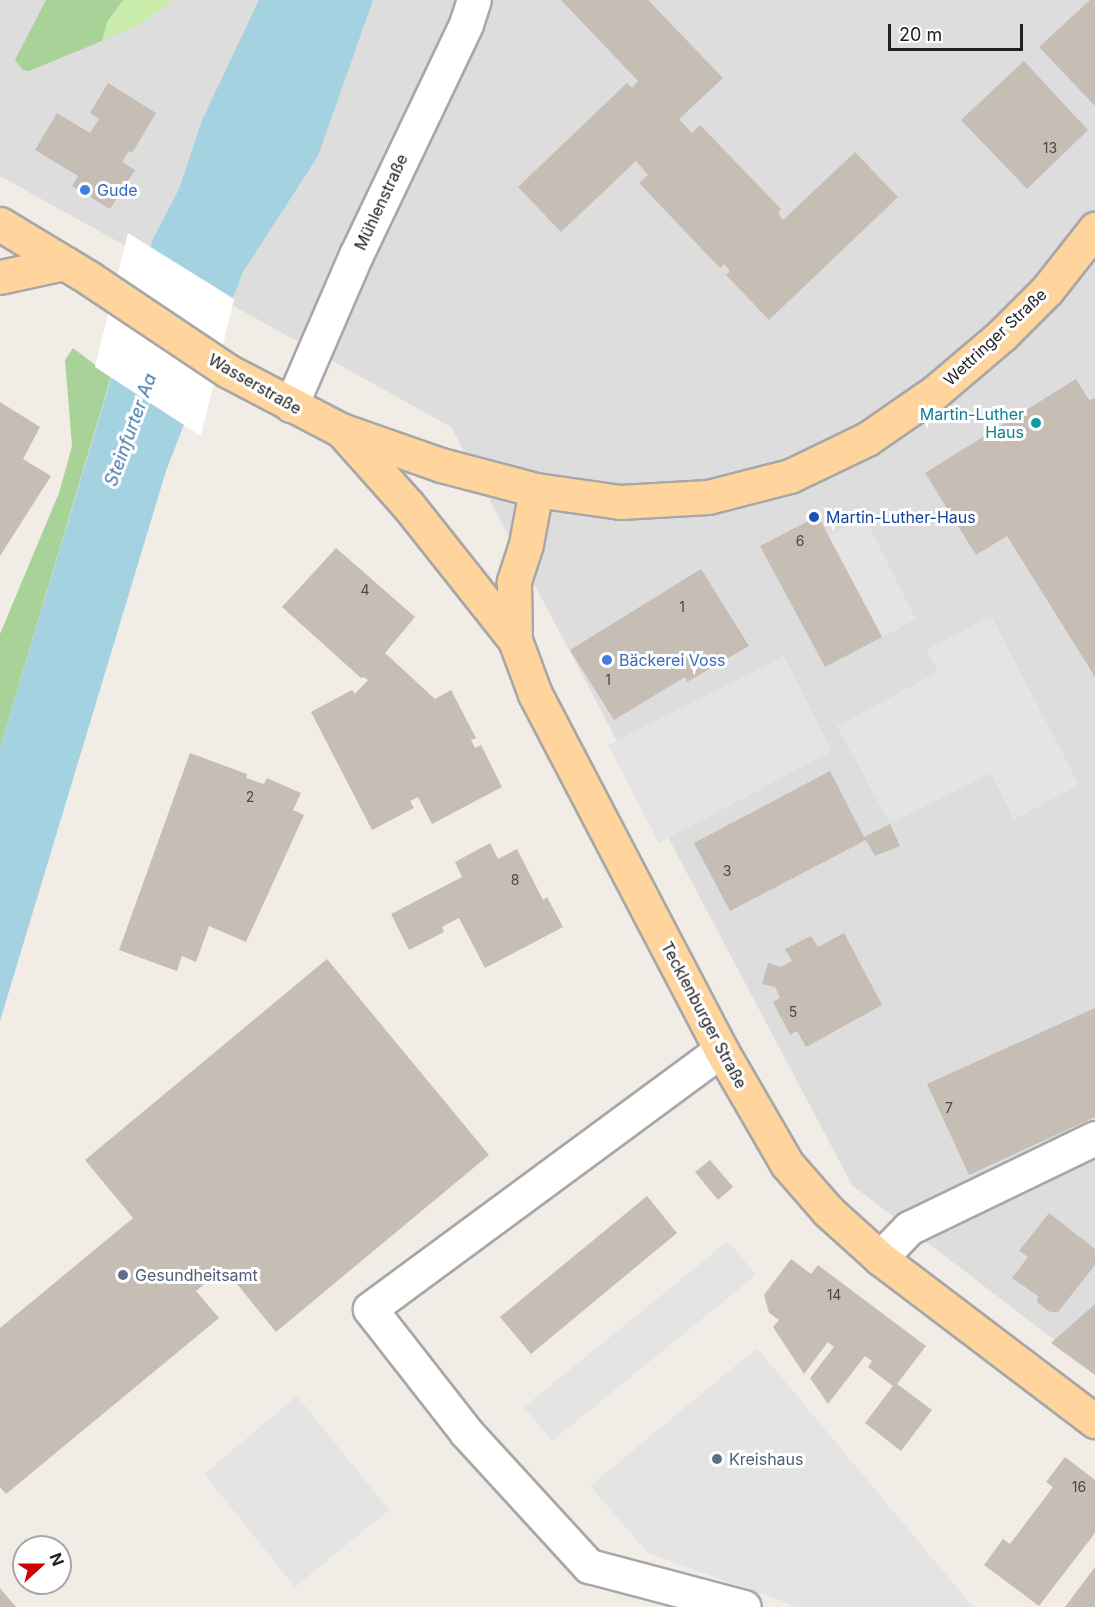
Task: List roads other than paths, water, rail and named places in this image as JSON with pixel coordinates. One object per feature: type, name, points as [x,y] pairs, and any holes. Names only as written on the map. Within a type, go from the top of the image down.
[{"type":"main road","name":"Wasserstraße","points":[[0,224],[77,271],[228,371],[341,430],[441,465],[536,490]]},
{"type":"main road","name":"Wettringer Straße","points":[[536,490],[620,502],[708,497],[790,476],[867,439],[935,392],[1002,335],[1047,290],[1095,229]]},
{"type":"main road","points":[[0,277],[77,271]]},
{"type":"main road","points":[[341,430],[408,505],[515,640]]},
{"type":"main road","name":"Tecklenburger Straße","points":[[536,490],[526,544],[514,582],[515,640],[535,694],[721,1050],[787,1164],[828,1212],[880,1258],[1095,1421]]},
{"type":"street","name":"Mühlenstraße","points":[[291,405],[356,255],[466,24],[474,0]]},
{"type":"street","points":[[721,1050],[370,1309],[466,1432],[590,1566],[744,1607]]},
{"type":"street","points":[[880,1258],[909,1228],[1095,1138]]},
{"type":"water","name":"Steinfurter Aa","points":[[259,0],[373,0],[318,156],[243,272],[166,471],[0,1021],[0,748],[153,239],[179,189],[202,120]]},
{"type":"place","name":"Gude","points":[[85,190]]},
{"type":"place","name":"Martin-Luther Haus","points":[[1036,423]]},
{"type":"place","name":"Martin-Luther-Haus","points":[[814,517]]},
{"type":"place","name":"Bäckerei Voss","points":[[607,660]]},
{"type":"place","name":"Gesundheitsamt","points":[[123,1275]]},
{"type":"place","name":"Kreishaus","points":[[717,1459]]}]
